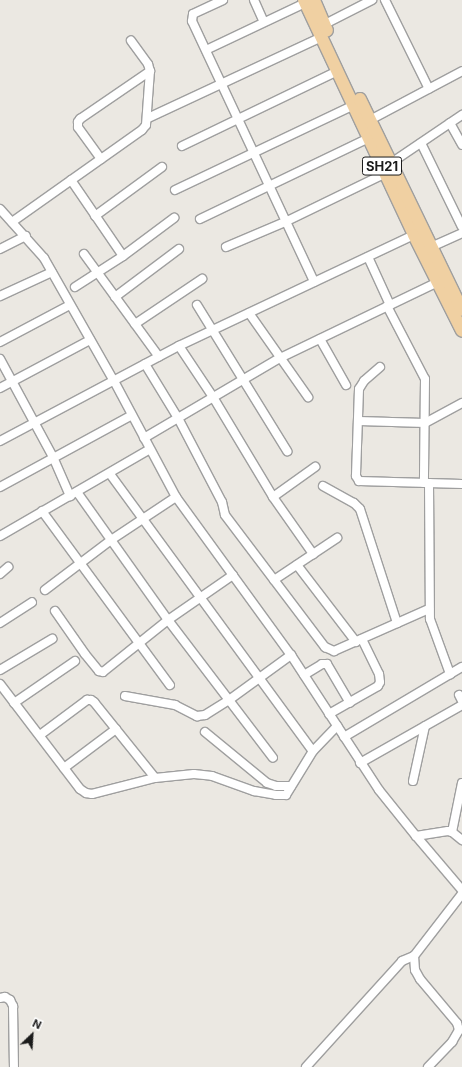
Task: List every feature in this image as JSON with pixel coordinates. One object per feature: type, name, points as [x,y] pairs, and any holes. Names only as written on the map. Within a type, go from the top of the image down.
[{"type":"main road","name":"SH21","points":[[308,1],[325,24],[370,120],[414,235],[462,331]]},
{"type":"main road","name":"SH21","points":[[308,1],[322,37],[369,138],[388,168],[431,247],[462,310]]},
{"type":"street","points":[[223,0],[193,14],[191,17],[314,282]]},
{"type":"street","points":[[254,0],[264,22]]},
{"type":"street","points":[[325,24],[372,0]]},
{"type":"street","points":[[385,0],[429,89]]},
{"type":"street","points":[[206,50],[308,1]]},
{"type":"street","points":[[148,118],[322,37]]},
{"type":"street","points":[[12,222],[142,130],[148,118],[150,71],[148,64],[131,41]]},
{"type":"street","points":[[101,159],[78,126],[78,122],[150,71]]},
{"type":"street","points":[[182,146],[338,71]]},
{"type":"street","points":[[370,120],[462,71]]},
{"type":"street","points":[[175,190],[354,105]]},
{"type":"street","points":[[226,247],[286,222],[388,168],[462,115]]},
{"type":"street","points":[[450,123],[462,144]]},
{"type":"street","points":[[200,219],[369,138]]},
{"type":"street","points":[[421,143],[462,227]]},
{"type":"street","points":[[95,216],[162,167]]},
{"type":"street","points":[[71,180],[123,256]]},
{"type":"street","points":[[0,209],[26,236],[44,258],[114,381],[176,497],[291,655],[360,763],[392,807],[462,890]]},
{"type":"street","points":[[75,287],[123,256],[174,218]]},
{"type":"street","points":[[431,247],[462,233]]},
{"type":"street","points":[[0,441],[179,346],[414,235]]},
{"type":"street","points":[[0,249],[26,236]]},
{"type":"street","points":[[115,297],[179,249]]},
{"type":"street","points":[[84,254],[159,357]]},
{"type":"street","points":[[368,257],[388,306],[425,380],[429,609],[433,628],[450,674]]},
{"type":"street","points":[[0,296],[52,272]]},
{"type":"street","points":[[135,324],[202,279]]},
{"type":"street","points":[[144,438],[280,358],[438,282]]},
{"type":"street","points":[[0,342],[70,305]]},
{"type":"street","points":[[197,305],[287,451]]},
{"type":"street","points":[[249,313],[308,397]]},
{"type":"street","points":[[320,339],[346,385]]},
{"type":"street","points":[[0,388],[90,340]]},
{"type":"street","points":[[179,346],[213,397],[273,497],[313,554]]},
{"type":"street","points":[[0,359],[73,494],[111,540],[168,620],[273,758]]},
{"type":"street","points":[[145,364],[178,418],[222,502],[225,515],[325,647],[334,651],[429,609]]},
{"type":"street","points":[[380,367],[364,381],[359,389],[356,476],[359,481],[462,484]]},
{"type":"street","points":[[359,421],[425,423],[462,403]]},
{"type":"street","points":[[0,487],[132,415]]},
{"type":"street","points":[[0,536],[110,474],[150,449]]},
{"type":"street","points":[[273,497],[315,467]]},
{"type":"street","points":[[110,474],[258,678],[313,751]]},
{"type":"street","points":[[323,486],[354,503],[360,509],[397,623]]},
{"type":"street","points":[[45,590],[111,540],[176,497]]},
{"type":"street","points":[[42,511],[170,685]]},
{"type":"street","points":[[274,580],[337,538]]},
{"type":"street","points":[[297,565],[359,640],[379,674],[380,682],[376,689],[329,714]]},
{"type":"street","points":[[0,574],[8,567]]},
{"type":"street","points":[[55,611],[85,654],[101,672],[106,670],[168,620],[233,575]]},
{"type":"street","points":[[0,623],[32,602]]},
{"type":"street","points":[[0,670],[52,639]]},
{"type":"street","points":[[125,696],[175,705],[197,716],[205,715],[229,700],[291,655]]},
{"type":"street","points":[[14,703],[75,661]]},
{"type":"street","points":[[304,675],[322,664],[326,664],[350,703]]},
{"type":"street","points":[[344,737],[462,667]]},
{"type":"street","points":[[0,684],[80,789],[86,793],[92,794],[155,778],[204,775],[254,791],[276,795],[286,795],[313,751],[337,726]]},
{"type":"street","points":[[40,735],[87,700],[94,702],[155,778]]},
{"type":"street","points":[[360,763],[462,705]]},
{"type":"street","points":[[413,781],[425,726]]},
{"type":"street","points":[[64,768],[116,729]]},
{"type":"street","points":[[205,732],[267,783],[276,786],[291,786]]},
{"type":"street","points":[[452,832],[459,814],[462,783]]},
{"type":"street","points":[[416,836],[442,831],[452,832],[462,840]]},
{"type":"street","points":[[306,1067],[402,961],[414,956],[462,894]]},
{"type":"street","points":[[414,956],[415,970],[420,979],[457,1023],[459,1030],[452,1042],[428,1067]]},
{"type":"street","points":[[0,998],[5,997],[10,1000],[13,1006],[14,1067]]}]
